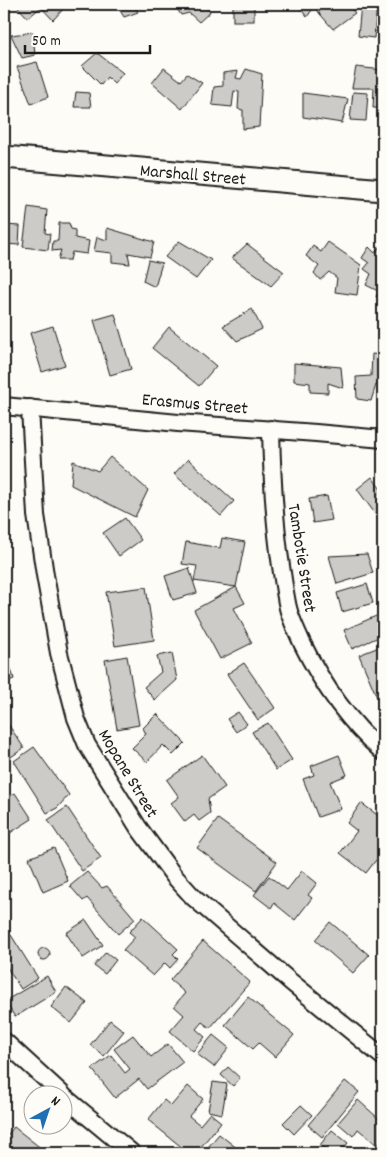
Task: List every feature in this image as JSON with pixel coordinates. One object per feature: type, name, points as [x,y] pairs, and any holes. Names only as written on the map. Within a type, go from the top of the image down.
[{"type":"street","name":"Marshall Street","points":[[4,157],[383,190]]},
{"type":"street","name":"Erasmus Street","points":[[4,406],[178,423],[383,439]]},
{"type":"street","name":"Mopane Street","points":[[30,408],[36,515],[45,575],[59,653],[76,718],[87,745],[138,827],[174,876],[194,898],[291,982],[383,1057]]},
{"type":"street","name":"Tambotie Street","points":[[271,430],[276,535],[288,608],[294,626],[309,657],[329,690],[350,719],[383,752]]},
{"type":"street","points":[[4,1041],[50,1084]]},
{"type":"street","points":[[72,1105],[112,1147],[132,1153]]},
{"type":"building","points":[[15,4],[68,4],[53,20],[41,7],[28,18]]},
{"type":"building","points":[[116,4],[133,4],[138,12],[124,17]]},
{"type":"building","points":[[174,4],[205,4],[210,12],[199,22],[189,13],[181,15]]},
{"type":"building","points":[[233,4],[254,4],[254,21],[233,21]]},
{"type":"building","points":[[297,4],[347,4],[355,13],[333,29],[314,7],[307,17]]},
{"type":"building","points":[[361,4],[377,4],[374,38],[358,36]]},
{"type":"building","points":[[33,32],[35,55],[22,58],[11,35]]},
{"type":"building","points":[[97,53],[123,73],[114,84],[107,77],[101,85],[82,66]]},
{"type":"building","points":[[37,62],[48,97],[31,104],[17,67]]},
{"type":"building","points":[[356,67],[383,70],[383,118],[378,119],[380,108],[373,108],[374,88],[352,88]]},
{"type":"building","points":[[164,68],[181,81],[187,74],[202,83],[182,109],[152,83]]},
{"type":"building","points":[[246,69],[262,74],[259,127],[243,129],[243,110],[238,109],[239,92],[234,91],[232,107],[212,105],[214,87],[223,86],[223,73],[238,71],[236,78],[241,79]]},
{"type":"building","points":[[76,92],[89,93],[91,107],[74,107]]},
{"type":"building","points":[[353,92],[368,93],[366,121],[350,120]]},
{"type":"building","points":[[303,93],[348,99],[342,123],[303,117]]},
{"type":"building","points":[[28,207],[47,210],[45,233],[50,234],[48,250],[23,247]]},
{"type":"building","points":[[59,223],[69,223],[71,229],[75,230],[75,238],[89,241],[87,254],[72,252],[70,260],[58,260],[61,250],[52,251],[53,241],[58,241]]},
{"type":"building","points":[[4,225],[20,226],[19,245],[4,244]]},
{"type":"building","points":[[107,228],[154,242],[150,257],[128,253],[130,264],[112,262],[112,253],[94,251],[97,237],[107,240]]},
{"type":"building","points":[[179,241],[211,260],[196,279],[165,257]]},
{"type":"building","points":[[328,242],[361,265],[357,295],[335,292],[337,278],[329,272],[320,280],[314,273],[319,266],[306,256],[313,246],[321,252]]},
{"type":"building","points":[[247,244],[284,272],[271,286],[232,258]]},
{"type":"building","points":[[380,246],[383,248],[383,299],[376,297],[378,291],[366,285],[371,274],[364,269],[369,263],[362,258],[369,247],[375,253]]},
{"type":"building","points":[[148,260],[162,263],[155,287],[143,281]]},
{"type":"building","points":[[252,309],[262,329],[237,341],[223,326]]},
{"type":"building","points":[[115,314],[131,369],[110,375],[94,320]]},
{"type":"building","points":[[53,326],[65,365],[42,372],[30,333]]},
{"type":"building","points":[[169,327],[216,366],[199,386],[152,348]]},
{"type":"building","points":[[372,354],[383,355],[383,385],[376,385],[371,401],[357,399],[356,377],[371,376]]},
{"type":"building","points":[[294,363],[341,367],[343,388],[328,383],[328,393],[310,392],[310,383],[294,381]]},
{"type":"building","points":[[110,457],[148,490],[135,517],[71,485],[73,461],[98,471]]},
{"type":"building","points":[[188,459],[234,501],[221,516],[174,474]]},
{"type":"building","points":[[372,477],[383,492],[382,523],[357,489]]},
{"type":"building","points":[[327,496],[332,520],[313,523],[309,499]]},
{"type":"building","points":[[125,518],[141,540],[119,556],[103,533]]},
{"type":"building","points":[[222,538],[245,542],[236,587],[194,581],[197,566],[182,564],[186,542],[220,548]]},
{"type":"building","points":[[367,554],[373,573],[337,584],[329,556]]},
{"type":"building","points":[[189,568],[197,593],[173,600],[165,576]]},
{"type":"building","points":[[367,584],[373,603],[342,612],[337,593]]},
{"type":"building","points":[[146,587],[154,640],[115,646],[106,592]]},
{"type":"building","points":[[236,587],[245,603],[234,608],[252,643],[220,659],[194,610]]},
{"type":"building","points":[[383,613],[383,635],[352,649],[344,630]]},
{"type":"building","points":[[4,646],[14,679],[4,683]]},
{"type":"building","points":[[379,647],[383,657],[383,694],[377,697],[359,655]]},
{"type":"building","points":[[172,653],[177,680],[155,700],[144,687],[161,672],[157,656]]},
{"type":"building","points":[[127,656],[139,725],[117,729],[105,660]]},
{"type":"building","points":[[244,663],[275,708],[258,720],[227,674]]},
{"type":"building","points":[[238,712],[247,724],[236,732],[227,719]]},
{"type":"building","points":[[157,714],[185,743],[173,755],[163,745],[147,762],[132,748],[146,734],[143,728]]},
{"type":"building","points":[[4,718],[24,748],[8,759],[4,754]]},
{"type":"building","points":[[268,723],[292,760],[276,770],[252,732]]},
{"type":"building","points":[[34,747],[69,795],[57,808],[47,813],[14,761]]},
{"type":"building","points":[[202,755],[225,787],[208,799],[210,813],[199,821],[194,815],[185,822],[171,803],[179,797],[167,780]]},
{"type":"building","points":[[339,755],[347,775],[330,782],[341,809],[318,817],[303,779],[314,775],[311,766]]},
{"type":"building","points":[[15,793],[32,819],[10,833],[4,824],[4,800]]},
{"type":"building","points":[[361,803],[383,819],[383,865],[376,860],[366,873],[340,853],[357,831],[347,823]]},
{"type":"building","points":[[67,807],[101,858],[82,871],[48,820]]},
{"type":"building","points":[[218,819],[277,862],[256,891],[197,848]]},
{"type":"building","points":[[54,848],[68,881],[43,892],[29,858]]},
{"type":"building","points":[[302,871],[317,883],[308,895],[312,898],[295,920],[274,903],[271,908],[254,895],[269,876],[287,890]]},
{"type":"building","points":[[87,872],[102,888],[107,886],[135,919],[118,934],[87,898],[83,901],[70,886]]},
{"type":"building","points":[[143,917],[178,949],[173,954],[178,959],[170,968],[165,963],[153,976],[123,950],[135,937],[129,932]]},
{"type":"building","points":[[86,920],[103,945],[83,958],[66,933]]},
{"type":"building","points":[[330,922],[369,955],[353,973],[315,940]]},
{"type":"building","points":[[11,935],[38,978],[21,989],[4,963],[4,940]]},
{"type":"building","points":[[203,941],[250,982],[210,1028],[202,1022],[196,1029],[205,1037],[193,1051],[170,1031],[184,1015],[174,1006],[185,993],[170,980]]},
{"type":"building","points":[[46,948],[49,949],[49,959],[42,960],[39,959],[38,952],[39,949]]},
{"type":"building","points":[[106,952],[116,960],[105,974],[94,966]]},
{"type":"building","points":[[47,976],[56,992],[15,1017],[5,1001]]},
{"type":"building","points":[[66,987],[87,1003],[71,1023],[51,1007]]},
{"type":"building","points":[[248,997],[294,1035],[275,1057],[259,1043],[253,1049],[225,1025]]},
{"type":"building","points":[[110,1020],[124,1031],[104,1056],[90,1045]]},
{"type":"building","points":[[133,1035],[151,1057],[168,1044],[183,1062],[147,1089],[139,1079],[115,1098],[92,1069],[111,1055],[125,1073],[130,1069],[114,1049]]},
{"type":"building","points":[[213,1035],[229,1048],[214,1067],[197,1054]]},
{"type":"building","points":[[228,1067],[240,1078],[233,1086],[221,1075]]},
{"type":"building","points":[[345,1081],[359,1092],[322,1137],[308,1125]]},
{"type":"building","points":[[213,1082],[227,1084],[222,1114],[208,1111]]},
{"type":"building","points":[[188,1086],[203,1099],[189,1116],[200,1125],[210,1113],[221,1122],[196,1153],[189,1153],[148,1120],[164,1100],[171,1106]]},
{"type":"building","points":[[358,1100],[378,1118],[383,1112],[383,1138],[377,1145],[358,1129],[353,1136],[338,1123]]},
{"type":"building","points":[[301,1105],[312,1115],[294,1134],[283,1123]]},
{"type":"building","points":[[14,1127],[47,1153],[15,1153],[4,1143],[4,1139]]},
{"type":"building","points":[[332,1130],[348,1143],[340,1153],[330,1153],[320,1145]]},
{"type":"building","points":[[219,1134],[243,1153],[203,1153]]}]
